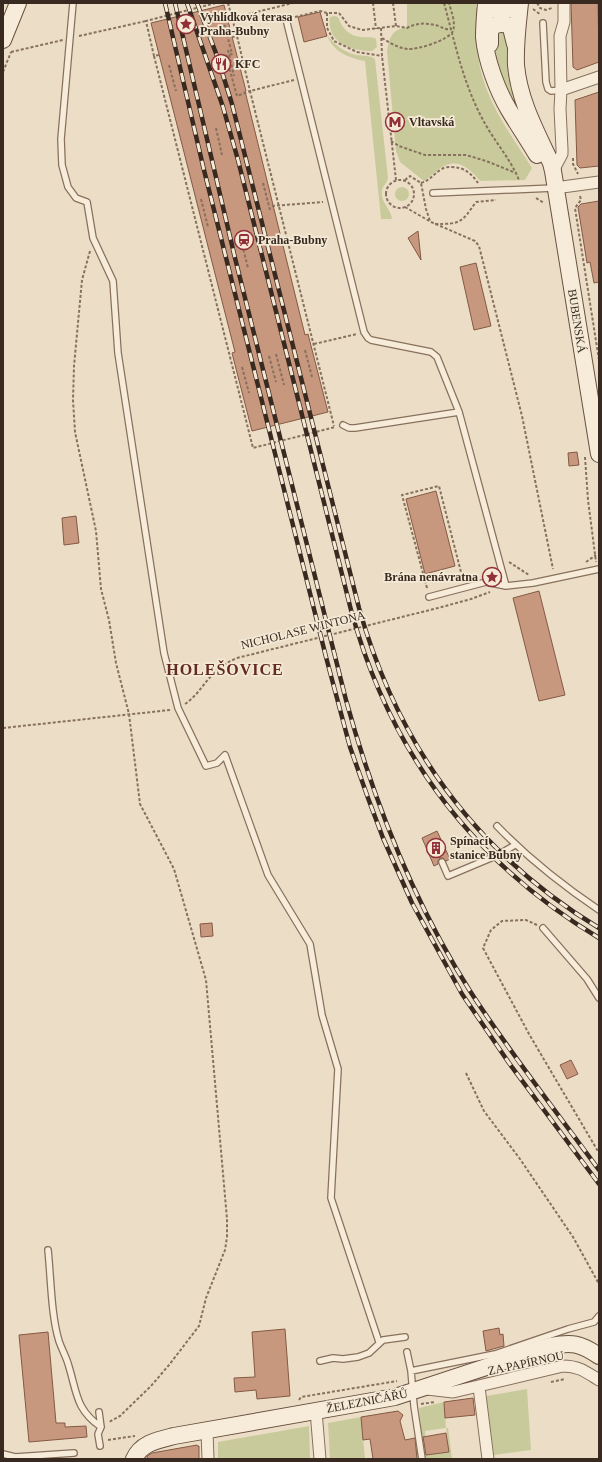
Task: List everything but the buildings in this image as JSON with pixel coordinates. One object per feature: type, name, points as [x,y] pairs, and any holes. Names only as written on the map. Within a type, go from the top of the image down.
[{"type":"main road","points":[[3,40],[18,3]]},
{"type":"main road","points":[[487,3],[495,10],[505,11],[512,8],[515,3]]},
{"type":"main road","name":"BUBENSKÁ","points":[[487,3],[484,38],[490,63],[503,99],[555,188]]},
{"type":"main road","name":"BUBENSKÁ","points":[[526,5],[516,54],[517,74],[522,96],[530,118],[551,163],[553,171],[560,215],[594,388],[592,455]]},
{"type":"main road","points":[[490,63],[490,33],[492,27],[495,25],[507,25],[511,28],[516,54]]},
{"type":"main road","name":"ŽELEZNIČÁŘŮ","points":[[134,1459],[137,1452],[152,1442],[174,1436],[396,1397],[416,1386],[550,1346],[566,1343],[577,1344],[591,1350],[599,1356]]},
{"type":"street","points":[[553,171],[562,154],[560,109],[560,36],[564,22],[564,15],[559,4]]},
{"type":"street","points":[[561,90],[599,77]]},
{"type":"street","points":[[555,188],[599,182]]},
{"type":"street","name":"ZA PAPÍRNOU","points":[[416,1386],[453,1392],[563,1366],[572,1366],[582,1369],[599,1380]]},
{"type":"street","name":"ZA PAPÍRNOU","points":[[479,1387],[488,1459]]},
{"type":"street","points":[[316,1411],[320,1459]]},
{"type":"street","points":[[207,1431],[208,1459]]},
{"type":"lane","points":[[73,3],[61,139],[62,165],[68,187],[76,198],[87,202],[93,238],[113,281],[118,353],[164,653],[178,708],[206,766],[217,763],[225,754],[268,874],[310,944],[322,1015],[338,1069],[331,1198],[379,1342]]},
{"type":"lane","points":[[286,19],[364,332],[371,340],[430,352],[434,354],[439,361],[459,412],[506,586]]},
{"type":"lane","points":[[543,23],[546,82],[548,89],[552,92],[561,90]]},
{"type":"lane","points":[[433,193],[555,188]]},
{"type":"lane","points":[[343,425],[349,428],[355,428],[459,412]]},
{"type":"lane","points":[[429,597],[486,582],[506,586],[533,583],[599,569]]},
{"type":"lane","points":[[497,826],[515,845],[552,877],[599,910]]},
{"type":"lane","points":[[442,862],[448,876],[498,855],[515,845]]},
{"type":"lane","points":[[543,928],[587,979],[599,998]]},
{"type":"lane","points":[[48,1250],[55,1319],[59,1341],[67,1357],[78,1400],[90,1419],[102,1426]]},
{"type":"lane","points":[[411,1371],[495,1354],[568,1329],[594,1322],[599,1316]]},
{"type":"lane","points":[[320,1361],[333,1358],[343,1359],[358,1357],[369,1353],[379,1342],[390,1338],[405,1337]]},
{"type":"lane","points":[[407,1352],[416,1386],[414,1406],[422,1459]]},
{"type":"lane","points":[[99,1412],[102,1426],[98,1434],[100,1446]]},
{"type":"lane","points":[[3,1454],[15,1457],[74,1453]]},
{"type":"path","points":[[216,3],[146,20],[244,408],[252,448],[334,427],[323,389],[314,344],[228,3]]},
{"type":"path","points":[[232,18],[293,3]]},
{"type":"path","points":[[373,3],[376,29]]},
{"type":"path","points":[[393,3],[396,26]]},
{"type":"path","points":[[444,3],[461,67],[470,92],[483,121],[519,180]]},
{"type":"path","points":[[381,38],[397,46],[408,49],[415,49],[441,40],[452,33],[454,26],[449,3]]},
{"type":"path","points":[[537,3],[540,8],[546,10],[559,4]]},
{"type":"path","points":[[526,5],[544,16],[564,15]]},
{"type":"path","points":[[286,19],[320,11],[327,13],[339,13],[349,26],[362,30],[396,26],[408,28],[414,24],[426,24],[447,30],[451,29]]},
{"type":"path","points":[[327,13],[327,28],[334,41],[357,52],[382,56]]},
{"type":"path","points":[[222,15],[232,54],[226,56],[237,96],[250,91],[301,79]]},
{"type":"path","points":[[381,28],[382,56],[396,180]]},
{"type":"path","points":[[232,37],[237,36]]},
{"type":"path","points":[[228,50],[234,76]]},
{"type":"path","points":[[154,56],[159,55]]},
{"type":"path","points":[[169,65],[176,91]]},
{"type":"path","points":[[216,128],[222,155]]},
{"type":"path","points":[[391,141],[399,146],[425,155],[466,155],[516,173]]},
{"type":"path","points":[[573,157],[573,164],[578,172],[581,200],[575,208],[599,360]]},
{"type":"path","points":[[421,183],[428,181],[443,168],[452,167],[461,168],[469,172],[478,183],[485,183]]},
{"type":"path","points":[[431,222],[426,209],[421,183],[410,176],[405,180],[396,180],[388,186],[386,196],[395,207],[405,207],[431,222],[435,224],[476,241],[482,252],[522,416],[553,569]]},
{"type":"path","points":[[405,180],[412,186],[415,194],[412,202],[405,207]]},
{"type":"path","points":[[263,183],[270,210]]},
{"type":"path","points":[[530,198],[536,198],[546,205]]},
{"type":"path","points":[[201,199],[208,227]]},
{"type":"path","points":[[435,224],[455,224],[464,220],[476,202],[497,200]]},
{"type":"path","points":[[272,206],[332,201]]},
{"type":"path","points":[[93,238],[82,280],[74,366],[73,400],[75,432],[96,531],[101,589],[110,620],[116,663],[129,714],[140,804],[174,869],[206,980],[227,1219],[225,1250],[206,1298],[199,1326],[151,1386],[120,1416],[102,1426]]},
{"type":"path","points":[[241,240],[248,268]]},
{"type":"path","points":[[314,344],[364,332]]},
{"type":"path","points":[[305,350],[312,377]]},
{"type":"path","points":[[276,354],[284,385]]},
{"type":"path","points":[[269,356],[276,382]]},
{"type":"path","points":[[242,367],[249,393]]},
{"type":"path","points":[[585,563],[596,554],[588,500],[592,455]]},
{"type":"path","points":[[429,597],[402,496],[439,486],[465,588]]},
{"type":"path","points":[[498,556],[505,554],[507,560],[529,575],[535,574]]},
{"type":"path","points":[[547,571],[560,568]]},
{"type":"path","name":"NICHOLASE WINTONA","points":[[3,728],[178,708],[191,700],[214,673],[226,663],[237,658],[438,608],[471,599],[506,586]]},
{"type":"path","points":[[543,928],[526,920],[502,921],[490,930],[483,948],[529,1034],[599,1153]]},
{"type":"path","points":[[466,1073],[484,1110],[573,1237],[599,1284]]},
{"type":"path","points":[[550,1382],[565,1379]]},
{"type":"path","points":[[333,1392],[416,1386]]},
{"type":"green space","points":[[407,3],[476,3],[476,8],[479,9],[478,55],[485,86],[506,128],[532,168],[525,180],[480,181],[466,167],[449,164],[424,181],[400,162],[396,151],[387,51],[389,42],[394,32],[407,27]]},
{"type":"green space","points":[[330,17],[338,17],[344,28],[353,35],[376,39],[377,47],[372,51],[364,51],[348,47],[336,39],[330,26]]},
{"type":"green space","points":[[505,29],[527,120],[514,112],[494,57],[495,30]]},
{"type":"green space","points":[[327,35],[333,42],[348,52],[356,55],[369,56],[375,59],[388,178],[382,190],[382,195],[392,219],[381,219],[365,61],[353,58],[337,50]]},
{"type":"green space","points":[[399,187],[405,187],[409,191],[409,197],[405,201],[399,201],[395,197],[395,191]]},
{"type":"green space","points":[[527,1389],[531,1450],[494,1455],[486,1396]]},
{"type":"green space","points":[[444,1402],[446,1428],[448,1428],[452,1459],[417,1459],[413,1438],[422,1438],[419,1408]],"holes":[[[446,1428],[449,1452],[428,1455],[425,1431]]]},
{"type":"green space","points":[[361,1417],[365,1459],[330,1459],[328,1423]]},
{"type":"green space","points":[[309,1426],[310,1459],[218,1459],[218,1442]]},
{"type":"railway","points":[[165,3],[203,166],[326,657],[350,747],[368,798],[383,838],[412,903],[462,994],[509,1063],[599,1184]]},
{"type":"railway","points":[[175,3],[235,258],[346,700],[369,776],[397,850],[413,886],[449,957],[485,1014],[599,1170]]},
{"type":"railway","points":[[187,3],[223,107],[238,160],[351,610],[368,662],[388,711],[413,757],[442,799],[475,839],[513,875],[554,908],[599,938]]},
{"type":"railway","points":[[197,3],[217,56],[232,104],[359,608],[376,658],[396,706],[420,750],[448,792],[480,831],[516,866],[555,899],[599,928]]},
{"type":"place","name":"Vyhlídková terasa Praha-Bubny","points":[[186,24]]},
{"type":"place","name":"KFC","points":[[221,64]]},
{"type":"place","name":"Vltavská","points":[[395,122]]},
{"type":"place","name":"Praha-Bubny","points":[[244,240]]},
{"type":"place","name":"Brána nenávratna","points":[[492,577]]},
{"type":"place","name":"Spínací stanice Bubny","points":[[436,848]]},
{"type":"district","name":"HOLEŠOVICE","points":[[225,669]]}]
